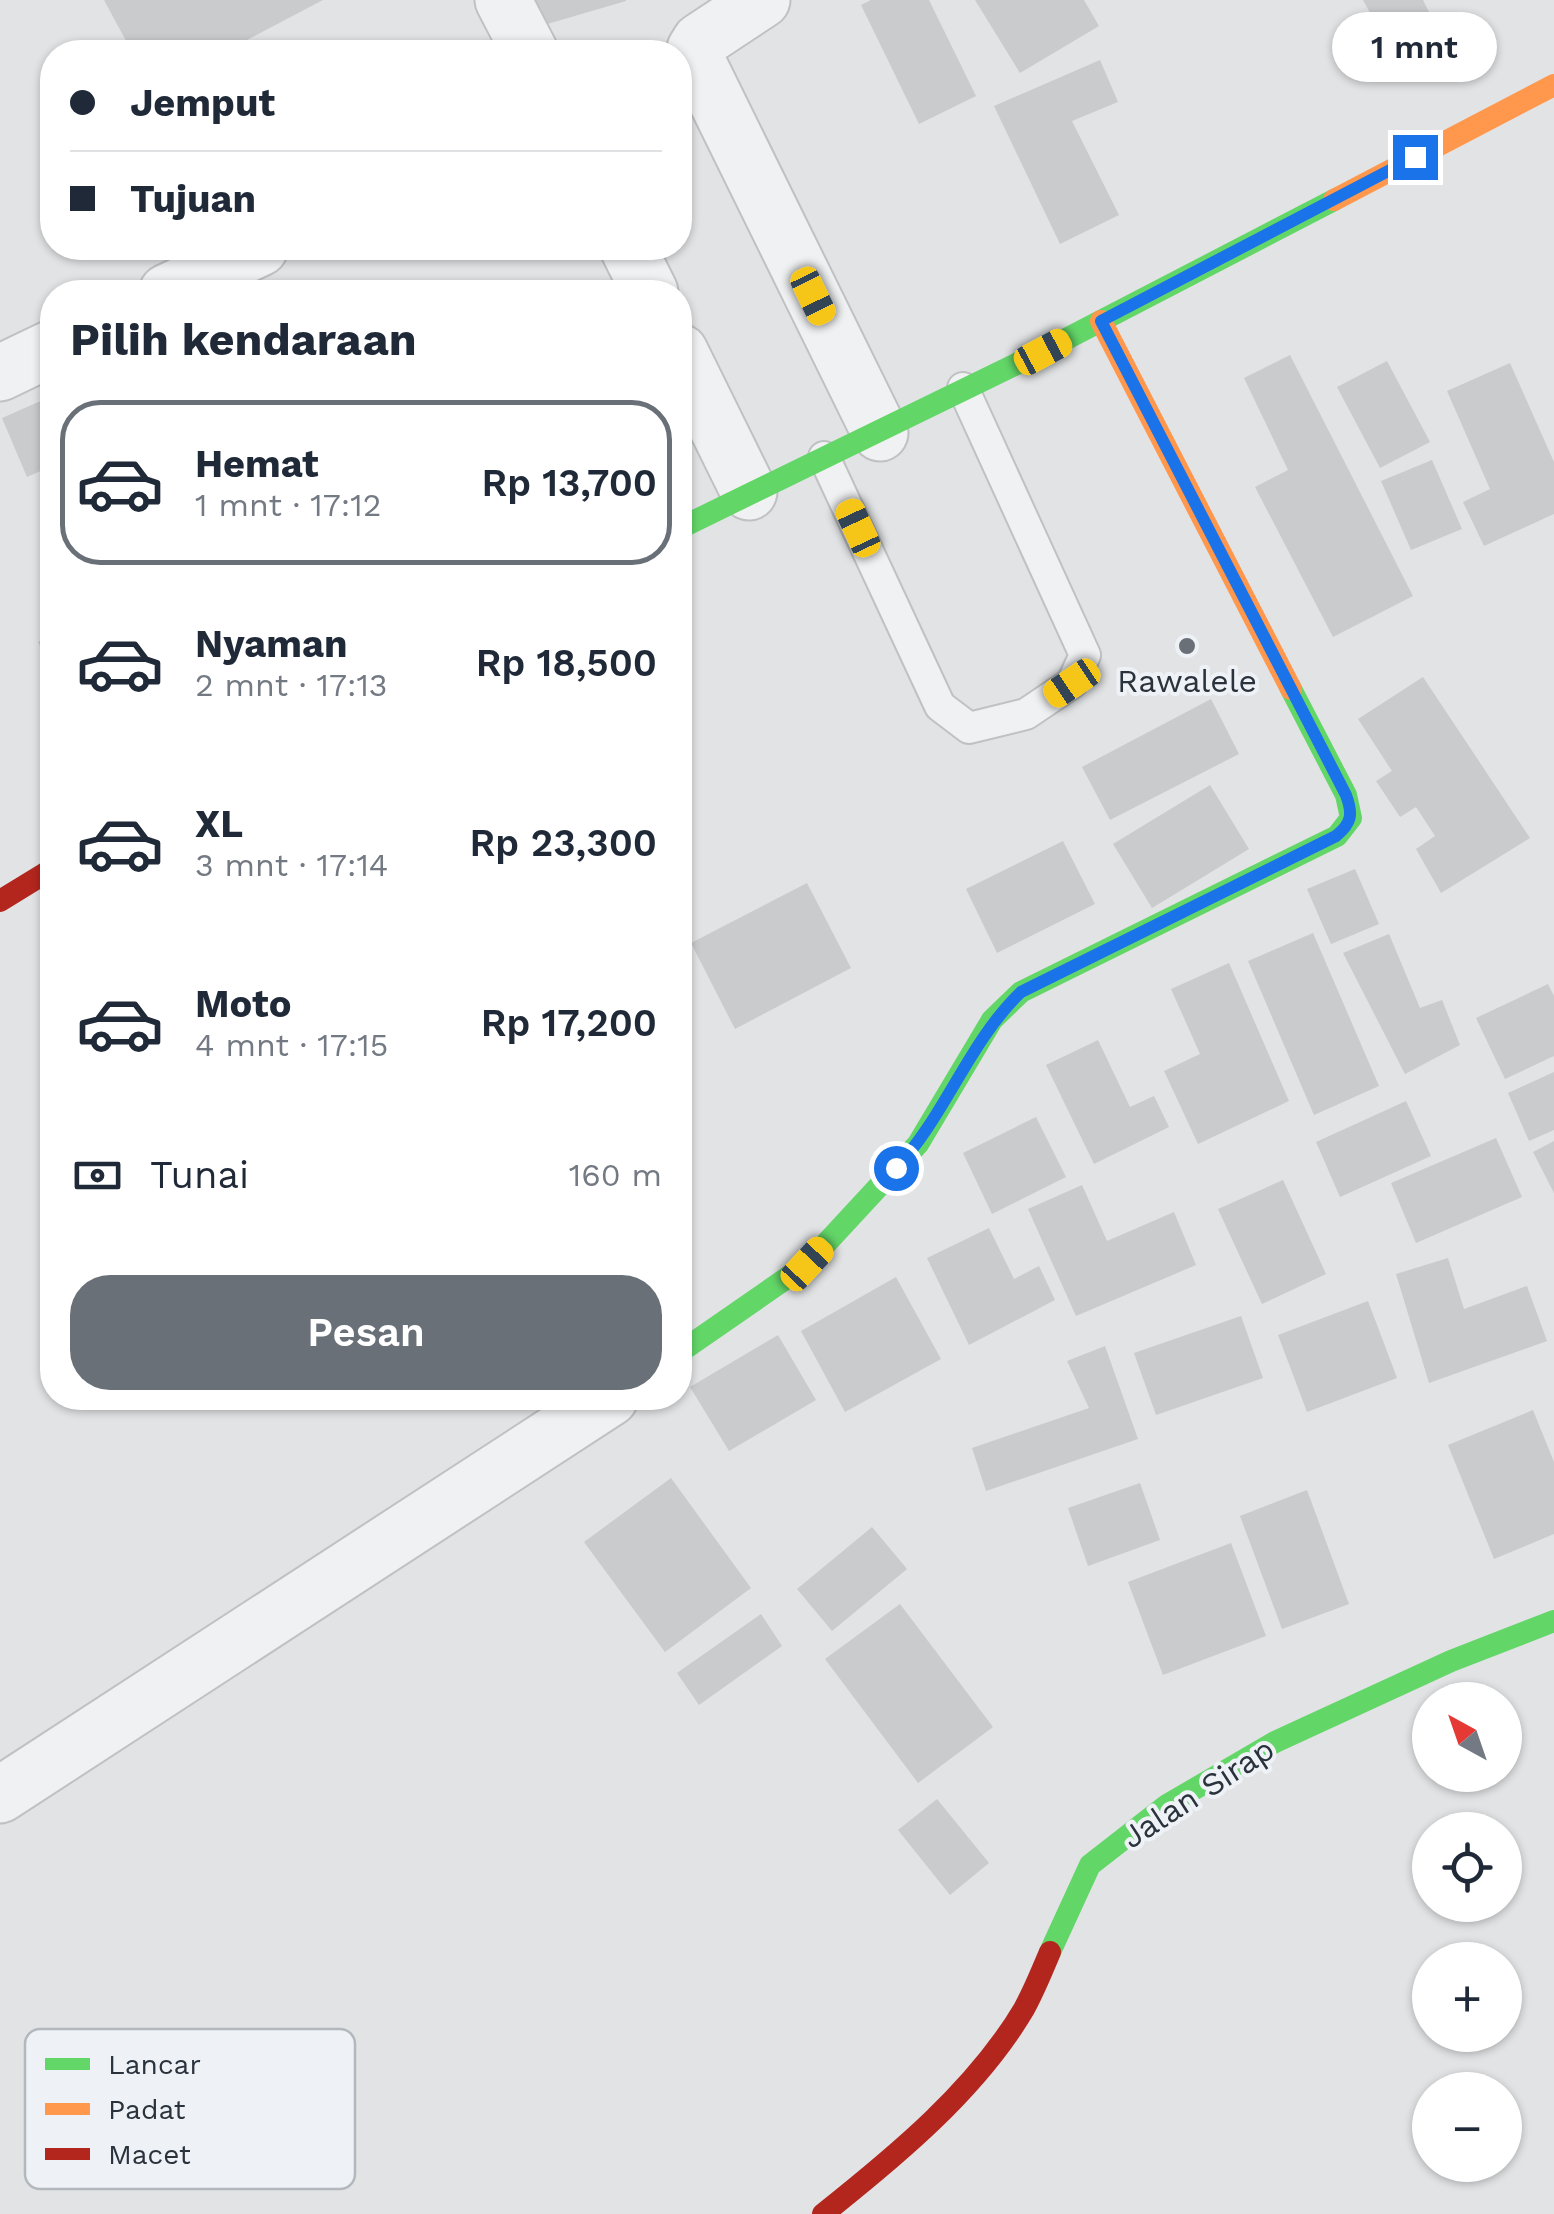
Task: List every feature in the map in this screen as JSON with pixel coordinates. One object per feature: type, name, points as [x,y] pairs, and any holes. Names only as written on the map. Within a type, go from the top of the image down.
[{"type":"street","points":[[503,0],[524,40]]},
{"type":"street","points":[[762,0],[700,41],[694,53],[880,432]]},
{"type":"street","points":[[692,522],[880,432],[1551,94]]},
{"type":"street","points":[[192,280],[235,260]]},
{"type":"street","points":[[692,1344],[807,1264],[918,1144],[992,1020],[1021,992],[1336,836],[1351,818],[1346,795],[1101,321]]},
{"type":"street","points":[[0,373],[40,354]]},
{"type":"street","points":[[692,376],[749,492]]},
{"type":"street","points":[[0,901],[40,876]]},
{"type":"street","points":[[0,1795],[592,1410]]},
{"type":"street","name":"Jalan Sirap","points":[[823,2214],[879,2170],[974,2077],[1024,2009],[1090,1865],[1167,1805],[1274,1742],[1451,1661],[1554,1621]]},
{"type":"lane","points":[[824,456],[940,706],[969,728],[1026,714],[1072,683],[1085,655],[962,388]]},
{"type":"building","points":[[104,0],[323,0],[247,40],[126,40]]},
{"type":"building","points":[[529,0],[626,0],[626,1],[537,27]]},
{"type":"building","points":[[871,0],[929,0],[976,96],[919,124],[861,5]]},
{"type":"building","points":[[975,0],[1084,0],[1099,26],[1020,73]]},
{"type":"building","points":[[1363,0],[1423,0],[1431,16],[1385,40]]},
{"type":"building","points":[[1100,60],[1118,102],[1072,121],[1119,215],[1060,244],[994,106]]},
{"type":"building","points":[[1290,355],[1413,596],[1333,637],[1255,487],[1288,470],[1244,378]]},
{"type":"building","points":[[1387,361],[1430,442],[1380,468],[1337,387]]},
{"type":"building","points":[[1510,363],[1554,462],[1554,514],[1484,546],[1463,502],[1490,489],[1447,391]]},
{"type":"building","points":[[40,401],[40,471],[27,477],[2,418]]},
{"type":"building","points":[[1432,460],[1462,529],[1411,550],[1381,481]]},
{"type":"building","points":[[1423,677],[1530,838],[1441,893],[1416,849],[1435,836],[1416,807],[1400,817],[1376,781],[1392,771],[1358,719]]},
{"type":"building","points":[[1211,699],[1239,754],[1110,820],[1082,767]]},
{"type":"building","points":[[1210,785],[1249,849],[1152,908],[1113,844]]},
{"type":"building","points":[[1063,841],[1095,904],[997,953],[966,889]]},
{"type":"building","points":[[1355,869],[1379,924],[1331,944],[1307,889]]},
{"type":"building","points":[[807,883],[851,968],[735,1029],[692,942]]},
{"type":"building","points":[[1313,933],[1379,1086],[1314,1115],[1248,961]]},
{"type":"building","points":[[1389,934],[1420,1008],[1442,1000],[1460,1045],[1405,1074],[1343,953]]},
{"type":"building","points":[[1229,963],[1289,1101],[1198,1144],[1164,1071],[1200,1054],[1171,989]]},
{"type":"building","points":[[1548,984],[1554,996],[1554,1056],[1505,1079],[1476,1018]]},
{"type":"building","points":[[1098,1040],[1130,1107],[1154,1096],[1169,1127],[1094,1164],[1046,1065]]},
{"type":"building","points":[[1554,1072],[1554,1130],[1529,1141],[1508,1093]]},
{"type":"building","points":[[1406,1101],[1431,1156],[1340,1197],[1316,1142]]},
{"type":"building","points":[[1036,1117],[1066,1177],[992,1214],[963,1153]]},
{"type":"building","points":[[1496,1138],[1522,1197],[1416,1243],[1391,1183]]},
{"type":"building","points":[[1554,1141],[1554,1193],[1533,1152]]},
{"type":"building","points":[[1283,1180],[1326,1274],[1262,1304],[1218,1209]]},
{"type":"building","points":[[1082,1185],[1107,1241],[1174,1212],[1196,1265],[1076,1316],[1028,1209]]},
{"type":"building","points":[[989,1228],[1014,1279],[1039,1266],[1055,1300],[969,1345],[927,1258]]},
{"type":"building","points":[[1448,1258],[1464,1309],[1527,1286],[1547,1341],[1429,1383],[1396,1274]]},
{"type":"building","points":[[896,1277],[941,1359],[845,1412],[801,1331]]},
{"type":"building","points":[[1368,1301],[1397,1378],[1307,1412],[1278,1335]]},
{"type":"building","points":[[1241,1316],[1263,1378],[1156,1415],[1134,1353]]},
{"type":"building","points":[[778,1335],[816,1400],[729,1451],[692,1386]]},
{"type":"building","points":[[1105,1346],[1138,1439],[986,1491],[972,1448],[1089,1408],[1067,1361]]},
{"type":"building","points":[[1533,1410],[1554,1462],[1554,1534],[1494,1559],[1448,1445]]},
{"type":"building","points":[[671,1478],[751,1588],[665,1652],[584,1542]]},
{"type":"building","points":[[1140,1483],[1160,1540],[1088,1566],[1068,1508]]},
{"type":"building","points":[[1307,1490],[1349,1604],[1282,1629],[1240,1516]]},
{"type":"building","points":[[872,1527],[907,1569],[832,1631],[797,1589]]},
{"type":"building","points":[[1231,1543],[1266,1636],[1163,1675],[1128,1582]]},
{"type":"building","points":[[900,1604],[993,1727],[918,1783],[825,1659]]},
{"type":"building","points":[[761,1614],[782,1646],[699,1705],[677,1673]]},
{"type":"building","points":[[937,1799],[989,1863],[950,1895],[898,1830]]},
{"type":"traffic: fast","points":[[692,522],[1043,351],[1334,200]]},
{"type":"traffic: fast","points":[[692,1344],[807,1264],[918,1144],[992,1020],[1021,992],[1337,836],[1351,818],[1346,795],[1291,689]]},
{"type":"traffic: fast","points":[[1050,1952],[1090,1865],[1167,1805],[1275,1742],[1451,1661],[1554,1621]]},
{"type":"traffic: slow","points":[[1334,200],[1554,85]]},
{"type":"traffic: slow","points":[[1101,321],[1291,689]]},
{"type":"traffic: jam","points":[[0,901],[40,876]]},
{"type":"traffic: jam","points":[[823,2214],[906,2145],[983,2067],[1024,2009],[1050,1952]]},
{"type":"place","name":"Rawalele","points":[[1187,646]]},
{"type":"route","points":[[896,1168],[918,1144],[992,1020],[1021,992],[1336,836],[1348,826],[1352,812],[1346,795],[1101,321],[1415,157]]}]
